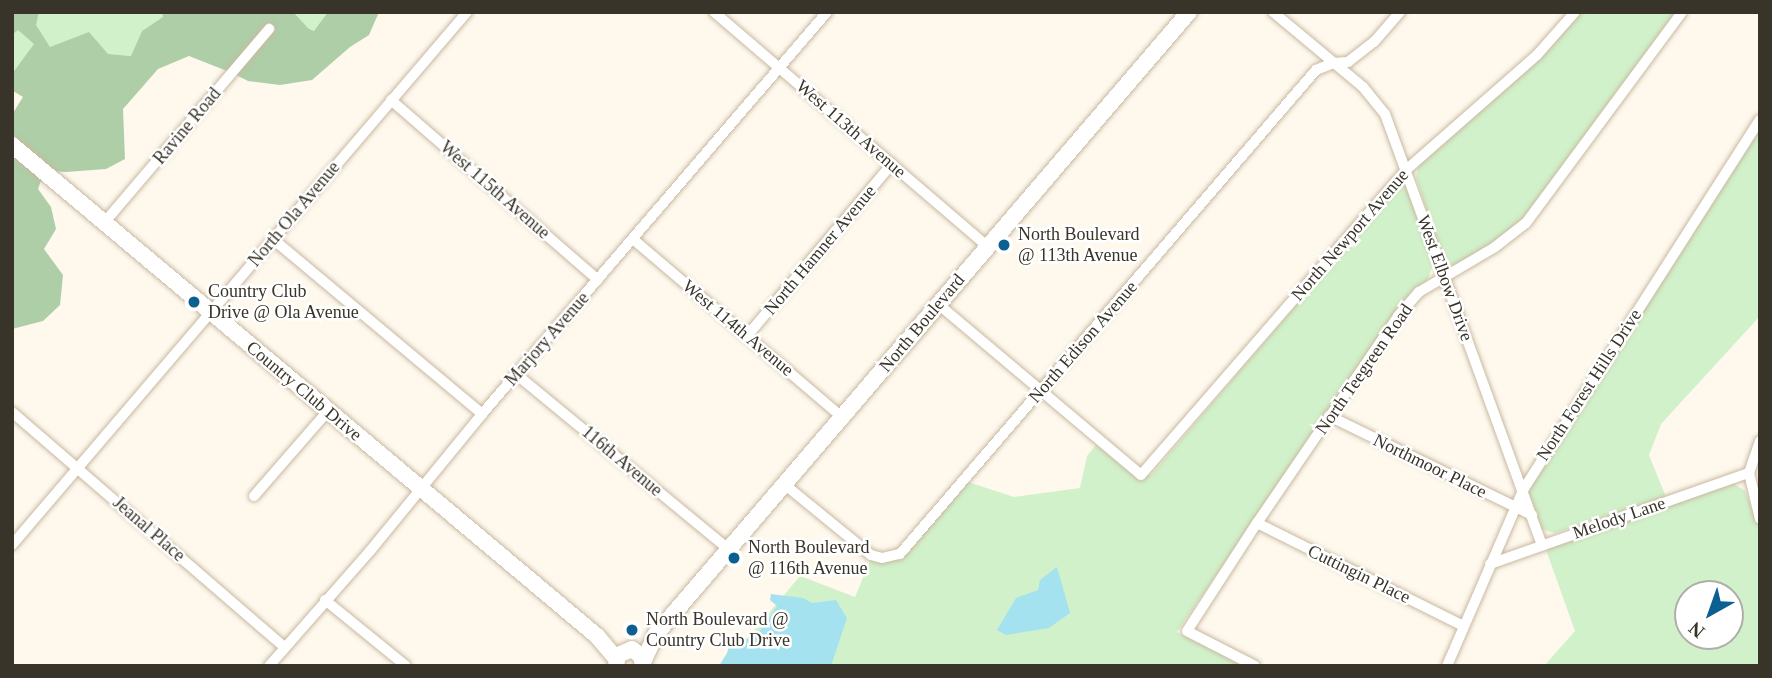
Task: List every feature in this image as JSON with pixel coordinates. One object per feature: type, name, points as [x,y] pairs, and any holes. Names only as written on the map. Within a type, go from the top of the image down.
[{"type":"street","name":"North Ola Avenue","points":[[12,545],[467,12]]},
{"type":"street","name":"West 113th Avenue","points":[[714,12],[987,246]]},
{"type":"street","name":"Marjory Avenue","points":[[269,666],[370,551],[482,414],[827,12]]},
{"type":"street","name":"North Boulevard","points":[[622,656],[656,634],[1189,12]]},
{"type":"street","name":"West Elbow Drive","points":[[1273,12],[1363,87],[1385,114],[1542,545]]},
{"type":"street","name":"North Edison Avenue","points":[[784,484],[871,555],[882,558],[900,554],[1316,70],[1332,63],[1348,62],[1374,42],[1401,12]]},
{"type":"street","name":"North Newport Avenue","points":[[1040,391],[1140,475],[1406,170],[1537,55],[1575,12]]},
{"type":"street","name":"North Teegreen Road","points":[[1255,666],[1187,631],[1256,523],[1398,316],[1419,292],[1495,247],[1526,223],[1682,12]]},
{"type":"street","name":"Ravine Road","points":[[104,223],[269,29]]},
{"type":"street","name":"West 115th Avenue","points":[[391,100],[598,280]]},
{"type":"street","name":"North Forest Hills Drive","points":[[1447,666],[1462,625],[1522,490],[1760,120]]},
{"type":"street","name":"Country Club Drive","points":[[12,145],[622,656]]},
{"type":"street","name":"North Hamner Avenue","points":[[747,336],[892,164]]},
{"type":"street","points":[[273,239],[482,414]]},
{"type":"street","name":"West 114th Avenue","points":[[634,240],[842,417]]},
{"type":"street","points":[[938,304],[1040,391]]},
{"type":"street","name":"116th Avenue","points":[[516,374],[728,549]]},
{"type":"street","points":[[254,496],[328,411]]},
{"type":"street","name":"Jeanal Place","points":[[12,412],[284,647]]},
{"type":"street","name":"Northmoor Place","points":[[1329,416],[1531,515]]},
{"type":"street","points":[[1760,441],[1749,473],[1760,519]]},
{"type":"street","name":"Melody Lane","points":[[1490,564],[1749,473]]},
{"type":"street","name":"Cuttingin Place","points":[[1256,523],[1462,625]]},
{"type":"street","points":[[325,600],[406,666]]},
{"type":"street","name":"North Boulevard","points":[[643,664],[656,634]]},
{"type":"street","points":[[622,656],[640,654],[643,664]]},
{"type":"green space","points":[[12,12],[162,12],[164,17],[142,31],[132,56],[107,54],[105,51],[12,77]]},
{"type":"green space","points":[[12,12],[39,12],[36,25],[50,47],[89,32],[108,54],[131,56],[142,31],[163,17],[162,12],[293,12],[314,31],[328,12],[379,12],[369,35],[350,47],[312,80],[280,85],[248,81],[236,75],[275,29],[269,23],[227,71],[189,56],[158,69],[123,109],[125,159],[106,169],[66,172],[51,171],[12,138],[13,113],[23,97],[13,91],[12,74],[34,44],[18,30],[12,35]]},
{"type":"green space","points":[[277,12],[328,12],[315,31]]},
{"type":"green space","points":[[1582,12],[1675,14],[1525,217],[1496,242],[1458,265],[1448,265],[1441,255],[1416,177],[1419,163],[1541,55]]},
{"type":"green space","points":[[1760,125],[1760,316],[1661,424],[1649,455],[1666,497],[1555,533],[1541,529],[1528,489]]},
{"type":"green space","points":[[12,152],[42,178],[38,189],[51,207],[56,229],[44,249],[63,275],[60,305],[43,321],[12,329]]},
{"type":"green space","points":[[1407,184],[1434,262],[1428,279],[1385,329],[1177,632],[1243,666],[724,666],[800,576],[855,597],[870,561],[888,562],[898,558],[968,482],[1014,497],[1080,488],[1087,456],[1096,445],[1138,479],[1152,474],[1396,188]]},
{"type":"green space","points":[[1733,483],[1745,491],[1760,528],[1760,666],[1544,666],[1575,631],[1545,547]]},
{"type":"water","points":[[1057,567],[1070,613],[1049,628],[1006,635],[997,630],[1016,598],[1038,590],[1040,580]]},
{"type":"water","points":[[771,594],[803,598],[812,603],[836,600],[847,618],[831,666],[719,666],[731,640],[752,638],[762,628],[777,606],[770,600]]},
{"type":"place","name":"North Boulevard @ 113th Avenue","points":[[1004,245]]},
{"type":"place","name":"Country Club Drive @ Ola Avenue","points":[[194,302]]},
{"type":"place","name":"North Boulevard @ 116th Avenue","points":[[734,558]]},
{"type":"place","name":"North Boulevard @ Country Club Drive","points":[[632,630]]}]
